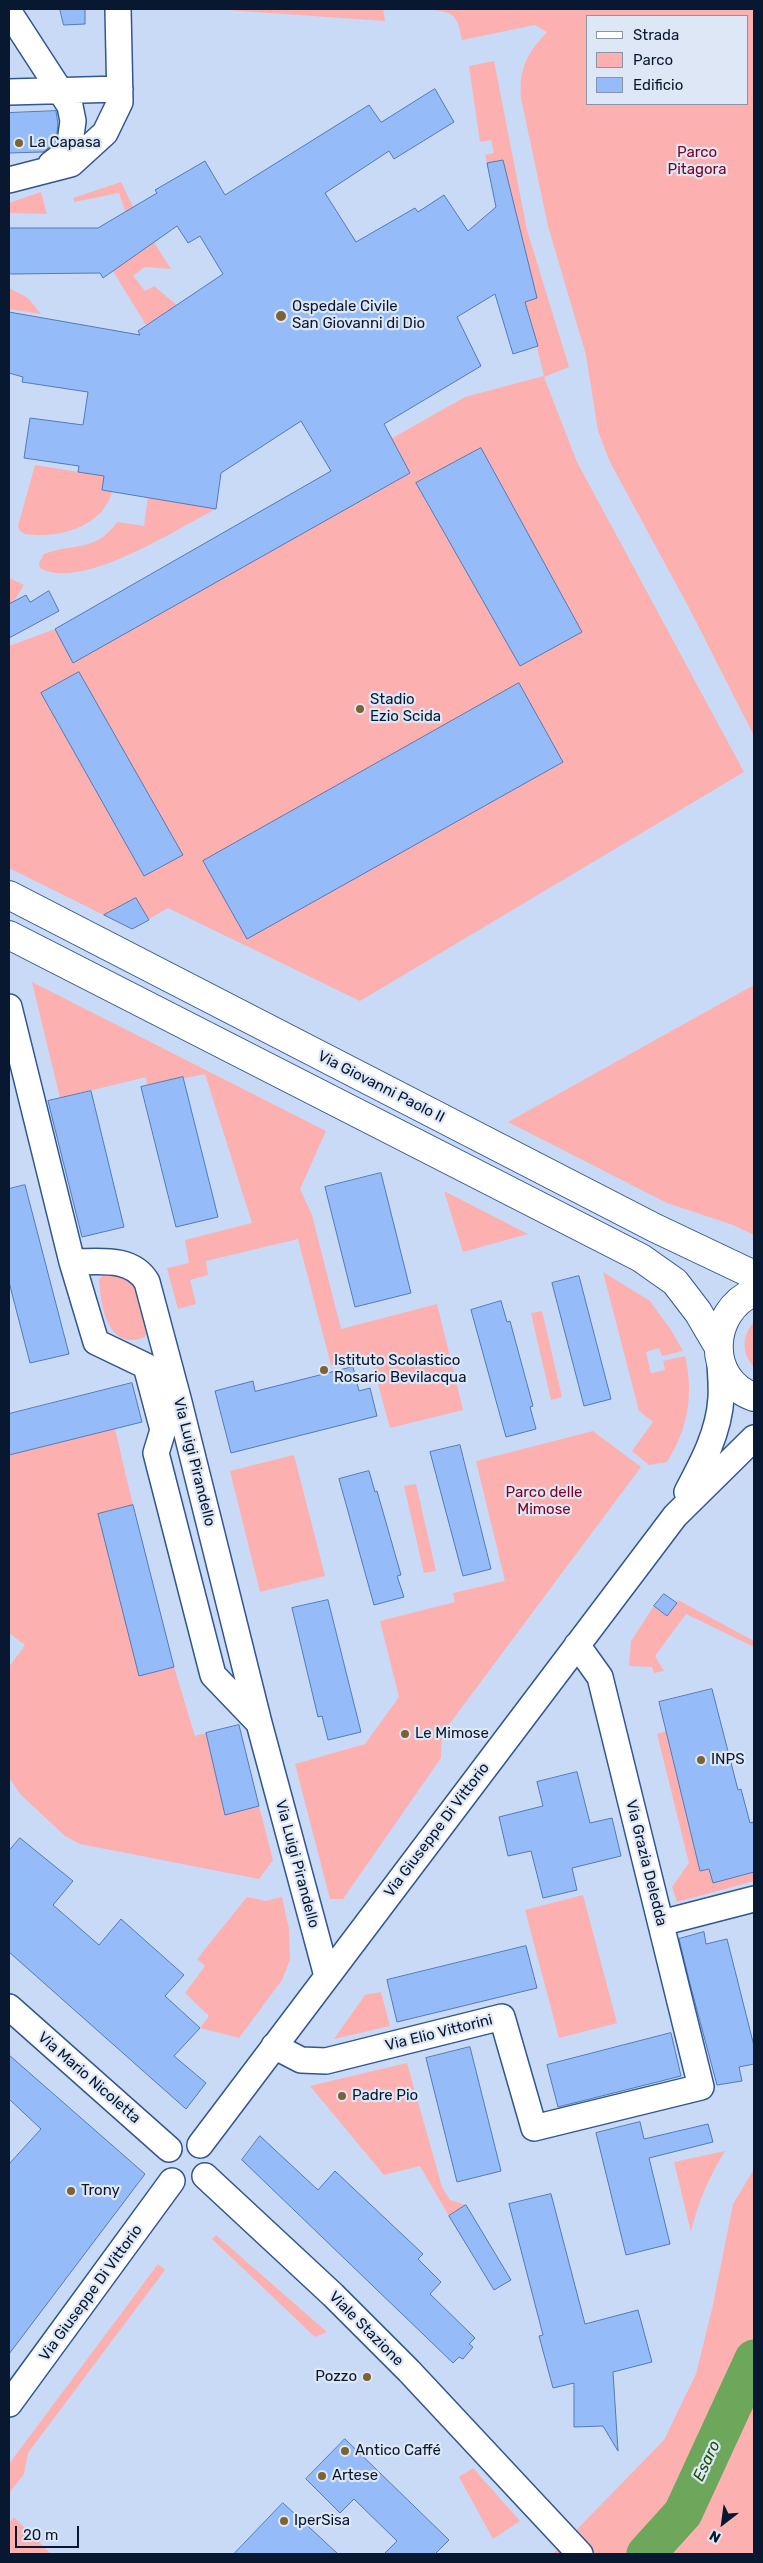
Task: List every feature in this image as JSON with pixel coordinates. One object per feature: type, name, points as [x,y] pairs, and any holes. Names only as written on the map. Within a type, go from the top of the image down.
[{"type":"street","points":[[9,180],[71,164],[105,132],[120,102],[118,9]]},
{"type":"street","points":[[9,12],[70,106],[73,121],[69,150],[58,160],[34,173]]},
{"type":"street","points":[[9,92],[120,89]]},
{"type":"street","name":"Via Giovanni Paolo II","points":[[9,895],[646,1223],[754,1275]]},
{"type":"street","points":[[9,935],[641,1258],[675,1282],[698,1312],[719,1353],[731,1382],[754,1397]]},
{"type":"street","name":"Via Luigi Pirandello","points":[[9,1007],[72,1262],[96,1342],[146,1366],[163,1430],[156,1453],[213,1675],[259,1723]]},
{"type":"street","name":"Via Luigi Pirandello","points":[[72,1262],[120,1263],[133,1266],[142,1273],[147,1282],[259,1723],[328,1976]]},
{"type":"street","points":[[675,1516],[706,1458],[717,1425],[722,1397],[719,1331],[725,1317],[734,1305],[754,1292]]},
{"type":"street","points":[[675,1516],[754,1438]]},
{"type":"street","name":"Via Giuseppe Di Vittorio","points":[[200,2145],[675,1516]]},
{"type":"street","name":"Via Grazia Deledda","points":[[576,1645],[600,1677],[701,2087]]},
{"type":"street","points":[[661,1922],[754,1899]]},
{"type":"street","name":"Via Mario Nicoletta","points":[[9,2007],[169,2149]]},
{"type":"street","name":"Via Elio Vittorini","points":[[274,2046],[301,2060],[326,2060],[502,2017],[534,2128],[701,2087]]},
{"type":"street","points":[[180,2141],[200,2145],[208,2156],[209,2163],[205,2176],[193,2185],[186,2186],[172,2181],[164,2169],[165,2155],[169,2149],[180,2141]]},
{"type":"street","name":"Viale Stazione","points":[[205,2176],[359,2321],[580,2554]]},
{"type":"street","name":"Via Giuseppe Di Vittorio","points":[[9,2404],[172,2181]]},
{"type":"green space","points":[[212,9],[383,9],[385,21]]},
{"type":"green space","name":"Parco Pitagora","points":[[424,9],[754,9],[754,736],[688,606],[610,462],[598,431],[586,355],[548,226],[521,98],[523,69],[529,54],[547,32],[535,25],[462,40],[458,23],[447,12]]},
{"type":"green space","name":"Stadio Ezio Scida","points":[[494,61],[527,230],[569,367],[544,377],[577,462],[744,772],[360,1001],[168,908],[132,929],[9,868],[9,646],[55,629],[465,397],[544,376],[528,311],[520,303],[519,234],[503,160],[487,163],[485,155],[494,153],[491,140],[480,142],[469,66]]},
{"type":"green space","points":[[121,182],[133,207],[125,211],[119,193],[74,202],[73,198]]},
{"type":"green space","points":[[41,192],[47,214],[9,213],[9,203]]},
{"type":"green space","points":[[154,242],[171,269],[145,267],[133,276],[145,291],[154,286],[177,305],[146,325],[113,271]]},
{"type":"green space","points":[[9,288],[28,298],[41,314],[9,309]]},
{"type":"green space","points":[[35,465],[104,476],[102,490],[112,492],[107,504],[89,522],[77,528],[51,535],[25,534],[20,531],[18,526]]},
{"type":"green space","points":[[148,497],[216,509],[129,555],[104,565],[79,572],[58,573],[40,568],[39,563],[44,554],[93,542],[109,532],[117,522],[144,526]]},
{"type":"green space","points":[[9,578],[24,585],[14,601],[9,604]]},
{"type":"green space","points":[[32,982],[326,1131],[300,1189],[312,1215],[341,1329],[437,1304],[463,1410],[390,1428],[370,1355],[331,1365],[298,1239],[206,1261],[208,1275],[190,1280],[196,1304],[178,1309],[167,1268],[189,1263],[185,1240],[252,1223],[205,1074],[147,1086],[146,1077],[60,1098]]},
{"type":"green space","points":[[754,985],[754,1235],[733,1225],[667,1203],[508,1122]]},
{"type":"green space","points":[[444,1191],[528,1234],[463,1252]]},
{"type":"green space","points":[[603,1272],[650,1301],[671,1330],[683,1351],[662,1356],[659,1348],[646,1352],[651,1373],[665,1370],[663,1361],[685,1356],[689,1384],[687,1411],[680,1437],[667,1462],[649,1465],[632,1451],[653,1422],[639,1411]]},
{"type":"green space","points":[[113,1274],[131,1282],[140,1295],[147,1331],[145,1337],[132,1340],[122,1338],[108,1324],[104,1313],[99,1280],[103,1275]]},
{"type":"green space","points":[[542,1311],[562,1397],[551,1400],[531,1313]]},
{"type":"green space","points":[[754,1322],[754,1367],[745,1350],[745,1339]]},
{"type":"green space","points":[[115,1429],[133,1505],[139,1676],[174,1667],[195,1736],[206,1733],[225,1814],[259,1806],[273,1860],[259,1879],[80,1844],[65,1836],[21,1795],[9,1778],[9,1667],[25,1645],[9,1633],[9,1455]]},
{"type":"green space","name":"Parco delle Mimose","points":[[593,1431],[641,1467],[442,1734],[441,1758],[343,1899],[330,1899],[295,1764],[365,1744],[399,1697],[380,1621],[455,1602],[453,1593],[505,1581],[476,1461]]},
{"type":"green space","points":[[294,1455],[325,1576],[260,1592],[230,1471]]},
{"type":"green space","points":[[416,1484],[436,1571],[424,1573],[404,1486]]},
{"type":"green space","points":[[678,1600],[754,1641],[754,1647],[686,1614],[655,1656],[664,1671],[654,1673],[652,1667],[629,1666],[631,1641],[654,1606],[667,1616]]},
{"type":"green space","points":[[666,1731],[700,1871],[709,1869],[713,1883],[754,1872],[754,1881],[677,1902],[672,1887],[689,1863],[657,1734]]},
{"type":"green space","points":[[583,1895],[617,2023],[559,2038],[525,1910]]},
{"type":"green space","points":[[247,1897],[266,1901],[282,1897],[289,1929],[290,1960],[282,1980],[239,2038],[200,2028],[209,2016],[185,1993],[205,1966],[197,1959]]},
{"type":"green space","points":[[381,1992],[390,2026],[334,2039],[365,1995]]},
{"type":"green space","points":[[407,2063],[442,2187],[450,2200],[466,2205],[449,2216],[420,2166],[384,2175],[310,2086]]},
{"type":"green space","points":[[725,2151],[705,2190],[691,2232],[674,2162]]},
{"type":"green space","points":[[754,2169],[754,2554],[553,2554],[664,2440],[696,2374],[712,2309],[733,2204]]},
{"type":"green space","points":[[216,2235],[327,2332],[315,2337],[212,2239]]},
{"type":"green space","points":[[158,2264],[165,2270],[28,2453],[24,2474],[9,2493],[9,2464]]},
{"type":"green space","points":[[473,2468],[520,2521],[493,2539],[459,2477]]},
{"type":"green space","points":[[14,2517],[51,2554],[12,2554],[9,2550],[9,2523]]},
{"type":"building","points":[[60,9],[85,9],[85,24],[64,25]]},
{"type":"building","name":"Ospedale Civile San Giovanni di Dio","points":[[435,89],[454,122],[394,159],[389,151],[325,193],[356,242],[415,208],[418,212],[444,195],[468,231],[496,207],[487,163],[503,160],[537,298],[525,302],[538,346],[513,354],[495,294],[457,317],[481,366],[384,424],[410,473],[73,663],[55,629],[331,471],[301,421],[221,473],[216,509],[102,490],[104,476],[78,472],[79,466],[24,458],[30,418],[83,425],[88,392],[22,382],[23,377],[9,373],[9,312],[140,335],[138,331],[223,274],[200,236],[188,243],[177,226],[103,278],[100,273],[9,274],[9,228],[98,228],[157,193],[155,190],[205,161],[225,195],[369,105],[381,122]]},
{"type":"building","points":[[56,111],[58,124],[56,142],[43,152],[9,153],[9,113]]},
{"type":"building","points":[[481,448],[582,632],[520,666],[416,483]]},
{"type":"building","points":[[49,591],[59,611],[9,638],[9,604],[26,595],[30,602]]},
{"type":"building","points":[[79,672],[183,855],[144,876],[41,693]]},
{"type":"building","points":[[519,683],[563,762],[247,939],[203,861]]},
{"type":"building","points":[[136,898],[149,920],[132,929],[104,915]]},
{"type":"building","points":[[183,1077],[218,1217],[176,1227],[141,1087]]},
{"type":"building","points":[[91,1091],[124,1227],[82,1237],[48,1101]]},
{"type":"building","points":[[381,1173],[411,1293],[355,1307],[325,1187]]},
{"type":"building","points":[[25,1185],[69,1354],[30,1363],[9,1282],[9,1189]]},
{"type":"building","points":[[579,1276],[611,1399],[584,1406],[552,1283]]},
{"type":"building","points":[[501,1301],[507,1322],[510,1321],[533,1406],[530,1407],[536,1429],[506,1437],[471,1310]]},
{"type":"building","points":[[353,1367],[359,1391],[370,1388],[377,1416],[231,1453],[215,1391],[253,1381],[255,1391]]},
{"type":"building","points":[[132,1383],[142,1422],[9,1455],[9,1414]]},
{"type":"building","points":[[460,1445],[491,1569],[463,1576],[430,1452]]},
{"type":"building","points":[[369,1471],[375,1492],[377,1491],[401,1575],[397,1576],[404,1597],[374,1605],[339,1479]]},
{"type":"building","points":[[133,1505],[174,1667],[139,1676],[98,1514]]},
{"type":"building","points":[[664,1594],[677,1603],[667,1616],[654,1606]]},
{"type":"building","points":[[328,1600],[361,1732],[328,1740],[322,1716],[318,1717],[292,1608]]},
{"type":"building","name":"INPS","points":[[712,1689],[738,1790],[741,1789],[750,1823],[754,1822],[754,1872],[713,1883],[709,1869],[700,1871],[659,1702]]},
{"type":"building","points":[[239,1725],[259,1806],[225,1815],[206,1733]]},
{"type":"building","points":[[577,1772],[590,1823],[612,1818],[621,1856],[572,1868],[577,1890],[543,1898],[531,1851],[508,1856],[499,1817],[543,1806],[537,1782]]},
{"type":"building","points":[[20,1838],[73,1881],[53,1905],[99,1945],[121,1919],[184,1975],[165,1996],[200,2028],[174,2056],[206,2083],[186,2109],[9,1952],[9,1851]]},
{"type":"building","points":[[704,1932],[706,1944],[727,1939],[754,2046],[754,2064],[739,2067],[742,2081],[717,2085],[690,1984],[679,1939]]},
{"type":"building","points":[[526,1946],[537,1988],[397,2022],[387,1980]]},
{"type":"building","points":[[671,2033],[681,2076],[558,2107],[547,2065]]},
{"type":"building","points":[[470,2047],[501,2171],[457,2182],[426,2058]]},
{"type":"building","points":[[9,2055],[145,2174],[9,2354],[9,2164],[41,2129],[9,2099]]},
{"type":"building","points":[[640,2122],[644,2139],[708,2124],[713,2142],[649,2158],[670,2244],[626,2255],[596,2133]]},
{"type":"building","points":[[260,2136],[318,2190],[335,2171],[423,2254],[418,2259],[441,2282],[430,2294],[475,2338],[469,2344],[473,2347],[463,2359],[459,2357],[453,2363],[242,2160]]},
{"type":"building","points":[[551,2194],[585,2324],[638,2310],[652,2362],[613,2372],[618,2451],[603,2426],[574,2427],[574,2383],[553,2388],[539,2336],[543,2335],[509,2204]]},
{"type":"building","points":[[466,2205],[511,2280],[494,2290],[449,2216]]},
{"type":"building","points":[[345,2439],[449,2540],[435,2554],[384,2554],[397,2541],[354,2499],[340,2513],[306,2479]]},
{"type":"building","name":"IperSisa","points":[[283,2503],[338,2554],[234,2554]]},
{"type":"waterway","name":"Esaro","points":[[646,2554],[683,2513],[754,2359]]},
{"type":"place","name":"La Capasa","points":[[19,143]]},
{"type":"place","name":"Ospedale Civile San Giovanni di Dio","points":[[281,316]]},
{"type":"place","name":"Stadio Ezio Scida","points":[[360,709]]},
{"type":"place","name":"Istituto Scolastico Rosario Bevilacqua","points":[[324,1370]]},
{"type":"place","name":"Le Mimose","points":[[405,1734]]},
{"type":"place","name":"INPS","points":[[701,1760]]},
{"type":"place","name":"Padre Pio","points":[[342,2096]]},
{"type":"place","name":"Trony","points":[[71,2191]]},
{"type":"place","name":"Pozzo","points":[[367,2377]]},
{"type":"place","name":"Antico Caffé","points":[[345,2451]]},
{"type":"place","name":"Artese","points":[[322,2476]]},
{"type":"place","name":"IperSisa","points":[[284,2521]]}]
